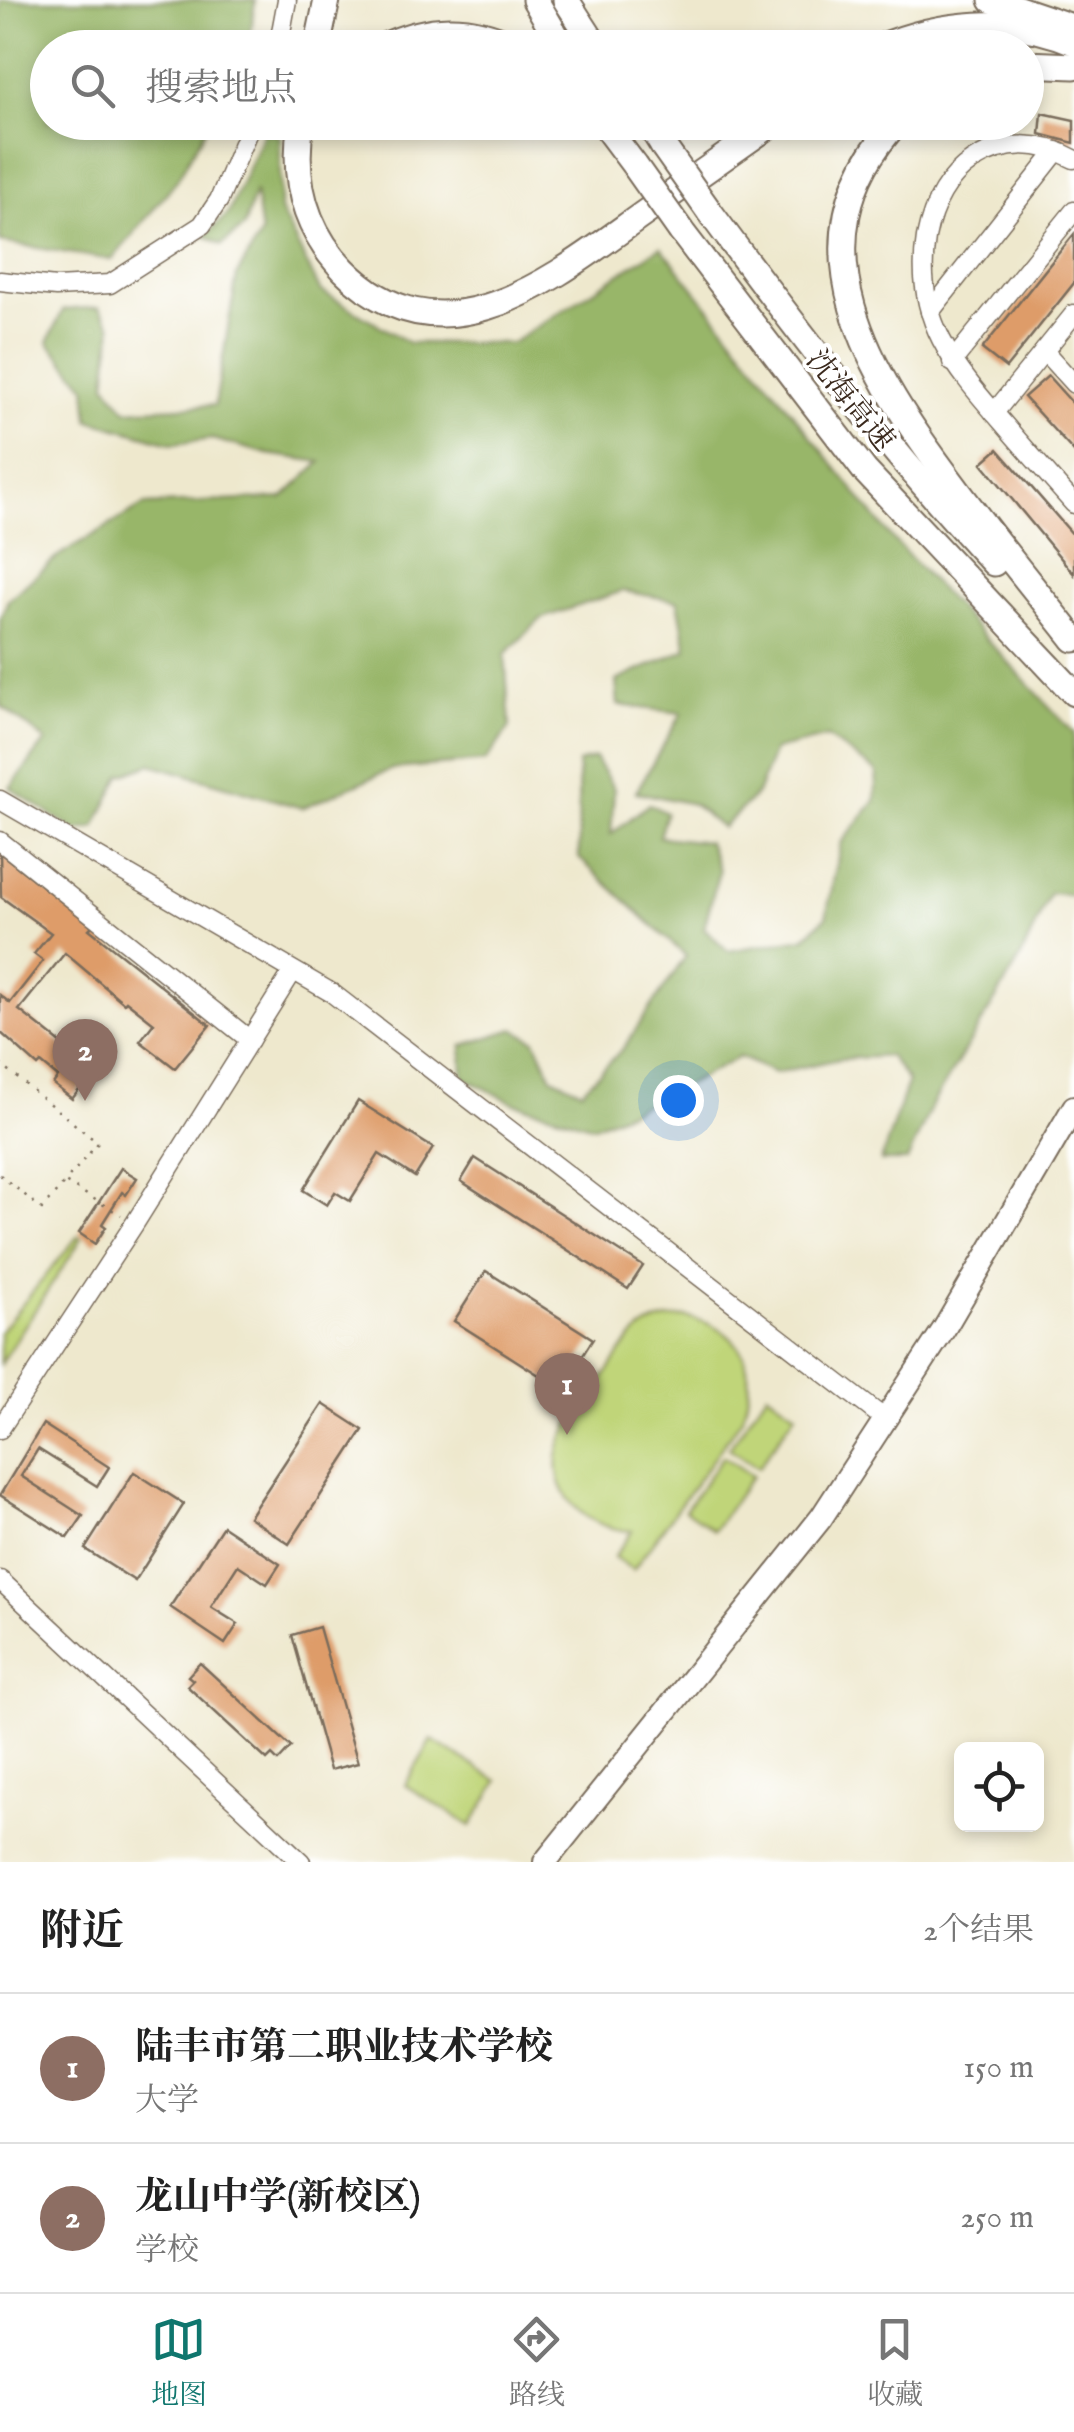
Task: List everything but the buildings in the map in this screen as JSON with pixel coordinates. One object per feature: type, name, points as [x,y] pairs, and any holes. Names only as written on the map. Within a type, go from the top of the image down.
[{"type":"highway","points":[[320,30],[327,0]]},
{"type":"highway","points":[[535,0],[552,30]]},
{"type":"highway","points":[[566,0],[585,30]]},
{"type":"highway","points":[[992,0],[1074,28]]},
{"type":"highway","points":[[932,30],[985,25],[1031,30]]},
{"type":"highway","points":[[430,30],[464,30]]},
{"type":"highway","points":[[1044,34],[1074,42]]},
{"type":"highway","points":[[1044,47],[1074,54]]},
{"type":"highway","points":[[1044,65],[1074,66]]},
{"type":"highway","points":[[299,140],[305,210],[330,256],[379,297],[409,309],[459,314],[512,299],[571,267],[749,140]]},
{"type":"highway","points":[[315,140],[312,171],[323,214],[350,256],[385,282],[433,296],[465,296],[520,278],[547,264],[726,140]]},
{"type":"highway","name":"沈海高速","points":[[617,140],[681,231],[865,471],[1074,693]]},
{"type":"highway","name":"沈海高速","points":[[659,140],[799,332],[933,498],[1074,642]]},
{"type":"highway","points":[[884,140],[861,173],[846,218],[843,270],[857,329],[880,379],[911,428],[1074,642]]},
{"type":"main road","points":[[544,1862],[821,1518],[944,1329],[1074,1107]]},
{"type":"street","points":[[281,30],[287,0]]},
{"type":"street","points":[[0,281],[56,288],[110,284],[202,224],[219,200],[244,140]]},
{"type":"street","points":[[930,312],[1065,155],[1030,144],[1011,145],[977,158],[947,184],[936,205],[923,274],[930,312],[952,362],[1074,504]]},
{"type":"street","points":[[952,362],[1074,210]]},
{"type":"street","points":[[994,413],[1074,314]]},
{"type":"street","points":[[1044,351],[1074,384]]},
{"type":"street","points":[[0,800],[332,993],[886,1420]]},
{"type":"street","points":[[0,841],[250,1040]]},
{"type":"street","points":[[0,1430],[293,971]]},
{"type":"street","points":[[0,1580],[300,1862]]},
{"type":"path","points":[[0,1064],[98,1143],[42,1209],[0,1175]]},
{"type":"path","points":[[65,1182],[135,1223]]},
{"type":"green space","points":[[0,0],[255,0],[251,30],[30,30],[30,140],[199,140],[177,180],[112,260],[0,242]]},
{"type":"green space","points":[[260,140],[280,140],[280,210],[320,290],[409,343],[512,343],[661,247],[890,536],[1074,733],[1074,895],[1050,893],[1020,959],[933,1103],[907,1161],[881,1161],[908,1081],[889,1056],[839,1059],[775,1073],[739,1057],[674,1092],[594,1126],[514,1103],[463,1077],[462,1046],[514,1029],[535,1040],[552,1077],[582,1091],[624,1047],[686,956],[579,858],[578,763],[595,758],[614,789],[611,834],[649,804],[666,813],[659,837],[708,842],[719,871],[704,928],[728,951],[804,938],[826,917],[841,843],[875,801],[877,772],[827,737],[774,750],[757,794],[722,828],[693,804],[636,792],[682,713],[618,705],[616,681],[687,649],[678,601],[623,591],[542,618],[505,654],[510,727],[486,761],[392,769],[302,808],[151,764],[121,775],[95,827],[76,831],[10,788],[46,741],[0,705],[0,619],[8,600],[61,554],[144,505],[283,498],[321,462],[268,454],[212,439],[174,444],[89,420],[86,387],[48,342],[63,310],[99,307],[112,326],[106,384],[126,410],[215,405],[237,275],[261,234],[255,191],[244,227],[222,245],[205,236],[228,214]]},
{"type":"green space","points":[[78,1236],[82,1238],[0,1364],[0,1332]]},
{"type":"green space","points":[[686,1317],[705,1322],[733,1340],[747,1366],[747,1399],[742,1418],[633,1570],[614,1557],[632,1531],[595,1522],[580,1512],[561,1484],[557,1467],[559,1449],[575,1417],[634,1336],[657,1322]]},
{"type":"green space","points":[[767,1393],[796,1413],[758,1468],[729,1448]]},
{"type":"green space","points":[[723,1456],[752,1476],[714,1530],[685,1510]]},
{"type":"green space","points":[[432,1740],[498,1781],[471,1826],[405,1785]]},
{"type":"place","name":"龙山中学(新校区)","points":[[85,1101]]},
{"type":"place","name":"陆丰市第二职业技术学校","points":[[567,1435]]}]
